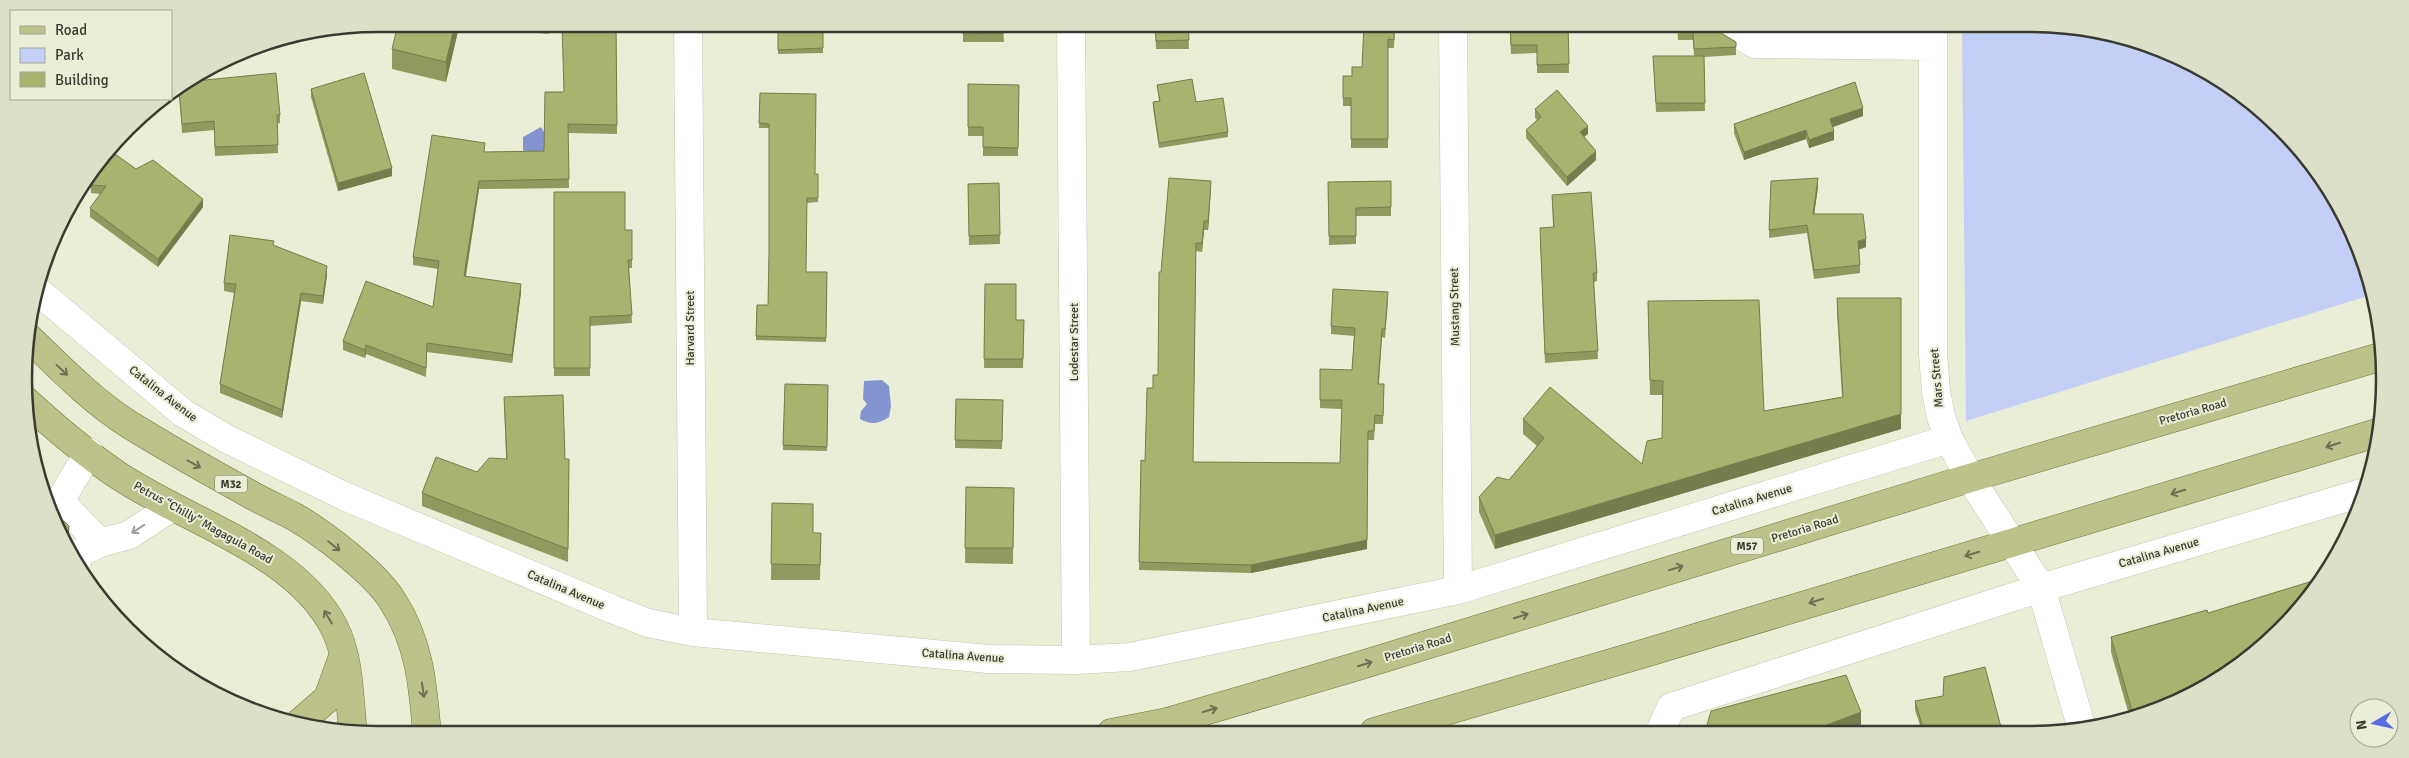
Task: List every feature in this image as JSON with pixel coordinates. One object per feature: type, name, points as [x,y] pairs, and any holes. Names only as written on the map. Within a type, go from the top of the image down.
[{"type":"main road","name":"M32","points":[[34,343],[98,402],[128,423],[187,460],[295,517],[316,531],[374,578],[392,600],[415,646],[424,695],[426,726]]},
{"type":"main road","name":"Pretoria Road","points":[[1147,726],[1167,722],[1355,667],[1970,478],[2376,358]]},
{"type":"main road","name":"Petrus “Chilly” Magagula Road","points":[[37,423],[89,452],[116,474],[172,507],[268,559],[302,584],[325,611],[335,629],[344,653],[352,725]]},
{"type":"main road","points":[[1395,726],[1642,654],[2372,434]]},
{"type":"main road","points":[[305,718],[328,698],[344,653]]},
{"type":"street","name":"Harvard Street","points":[[688,32],[693,632]]},
{"type":"street","name":"Lodestar Street","points":[[1071,32],[1076,660]]},
{"type":"street","name":"Mustang Street","points":[[1453,32],[1458,590]]},
{"type":"street","points":[[1734,32],[1755,44],[1933,35]]},
{"type":"street","name":"Mars Street","points":[[1933,35],[1933,354],[1936,391],[1941,417],[1949,439],[1970,478],[2041,588],[2080,722]]},
{"type":"street","name":"Catalina Avenue","points":[[43,295],[182,413],[227,439],[344,496],[564,590],[648,623],[693,632],[989,659],[1076,660],[1130,657],[1177,649],[1458,590],[1949,439]]},
{"type":"street","points":[[56,503],[89,452]]},
{"type":"street","name":"Catalina Avenue","points":[[1663,726],[1671,707],[2041,588],[2356,495]]},
{"type":"street","points":[[57,505],[100,543]]},
{"type":"street","points":[[79,553],[100,543],[130,535],[172,507]]},
{"type":"green space","points":[[1962,32],[2030,32],[2075,35],[2120,44],[2163,59],[2203,79],[2241,104],[2291,151],[2318,186],[2350,246],[2367,296],[1966,421]]},
{"type":"shaded area","points":[[541,127],[555,151],[532,156],[523,150],[523,137]]},
{"type":"shaded area","points":[[882,380],[889,386],[891,406],[889,417],[875,423],[860,419],[861,411],[867,404],[863,399],[864,381]]},
{"type":"building","points":[[396,32],[453,32],[446,62],[392,49]]},
{"type":"building","points":[[562,32],[616,32],[617,125],[568,124],[569,179],[479,181],[464,276],[521,284],[512,355],[427,343],[426,368],[366,345],[365,350],[343,341],[366,281],[433,307],[439,261],[413,257],[432,135],[485,143],[484,152],[544,151],[545,92],[564,92]]},
{"type":"building","points":[[778,32],[823,32],[823,48],[778,50]]},
{"type":"building","points":[[963,32],[1004,33],[963,34]]},
{"type":"building","points":[[1155,32],[1188,32],[1189,40],[1156,41]]},
{"type":"building","points":[[1364,32],[1394,32],[1394,40],[1388,39],[1388,139],[1351,139],[1351,98],[1343,98],[1343,76],[1352,76],[1352,67],[1362,67]]},
{"type":"building","points":[[1510,32],[1568,32],[1569,64],[1537,65],[1537,45],[1511,45]]},
{"type":"building","points":[[1693,32],[1721,32],[1736,42],[1736,47],[1694,49]]},
{"type":"building","points":[[1653,56],[1704,56],[1705,103],[1656,103]]},
{"type":"building","points":[[276,73],[280,115],[277,115],[278,145],[215,147],[214,121],[182,124],[180,96],[204,80]]},
{"type":"building","points":[[364,73],[392,168],[338,183],[311,89]]},
{"type":"building","points":[[1192,79],[1196,102],[1223,98],[1228,132],[1159,143],[1153,102],[1160,101],[1157,85]]},
{"type":"building","points":[[1855,82],[1863,108],[1830,119],[1834,131],[1809,140],[1806,130],[1744,152],[1734,124]]},
{"type":"building","points":[[968,84],[1019,85],[1018,148],[983,147],[983,127],[968,127]]},
{"type":"building","points":[[1557,90],[1588,126],[1580,132],[1596,151],[1567,177],[1526,130],[1541,117],[1535,109]]},
{"type":"building","points":[[760,93],[816,94],[815,174],[818,174],[818,198],[807,198],[806,272],[827,272],[826,338],[756,336],[757,305],[768,305],[769,253],[769,124],[759,123]]},
{"type":"building","points":[[115,154],[136,169],[153,160],[203,199],[158,259],[90,208],[106,186],[92,185]]},
{"type":"building","points":[[1169,178],[1211,181],[1208,221],[1204,221],[1202,243],[1196,243],[1193,462],[1340,463],[1342,400],[1320,400],[1320,369],[1352,370],[1355,328],[1331,326],[1333,289],[1388,292],[1385,329],[1382,329],[1378,384],[1384,384],[1383,416],[1375,415],[1374,431],[1368,431],[1367,540],[1251,565],[1139,562],[1141,460],[1145,461],[1147,388],[1153,388],[1153,375],[1158,375],[1159,272],[1161,272]]},
{"type":"building","points":[[1818,178],[1813,214],[1863,214],[1866,239],[1858,241],[1860,265],[1814,270],[1807,225],[1769,230],[1771,181]]},
{"type":"building","points":[[1391,181],[1391,207],[1356,208],[1356,236],[1329,236],[1328,182]]},
{"type":"building","points":[[999,183],[1000,235],[969,236],[968,184]]},
{"type":"building","points":[[554,192],[625,192],[625,230],[632,230],[632,260],[628,260],[632,315],[590,317],[590,368],[554,368]]},
{"type":"building","points":[[1591,192],[1597,273],[1593,273],[1598,351],[1545,354],[1540,228],[1554,227],[1552,195]]},
{"type":"building","points":[[230,235],[274,241],[273,245],[327,266],[323,296],[301,293],[282,410],[220,384],[236,284],[224,283]]},
{"type":"building","points":[[985,284],[1016,284],[1016,320],[1024,320],[1023,359],[984,359]]},
{"type":"building","points":[[1837,298],[1901,298],[1901,414],[1495,535],[1479,497],[1497,477],[1509,480],[1544,438],[1523,419],[1550,387],[1642,464],[1647,441],[1662,438],[1663,381],[1650,380],[1648,301],[1759,300],[1764,411],[1843,397]]},
{"type":"building","points":[[785,384],[828,385],[827,447],[783,445]]},
{"type":"building","points":[[563,395],[565,459],[569,459],[568,549],[422,493],[436,457],[477,472],[489,458],[507,459],[504,397]]},
{"type":"building","points":[[956,399],[1003,400],[1002,441],[955,440]]},
{"type":"building","points":[[966,487],[1014,488],[1013,548],[965,548]]},
{"type":"building","points":[[772,503],[813,504],[813,533],[821,533],[820,565],[771,564]]},
{"type":"building","points":[[63,521],[64,521],[69,526],[68,533]]},
{"type":"building","points":[[2311,581],[2275,624],[2223,667],[2183,690],[2132,710],[2111,637],[2207,610],[2208,613]]},
{"type":"building","points":[[1985,667],[2001,726],[1922,726],[1915,701],[1943,696],[1944,677]]},
{"type":"building","points":[[1846,675],[1861,712],[1824,726],[1707,726],[1711,711]]}]
